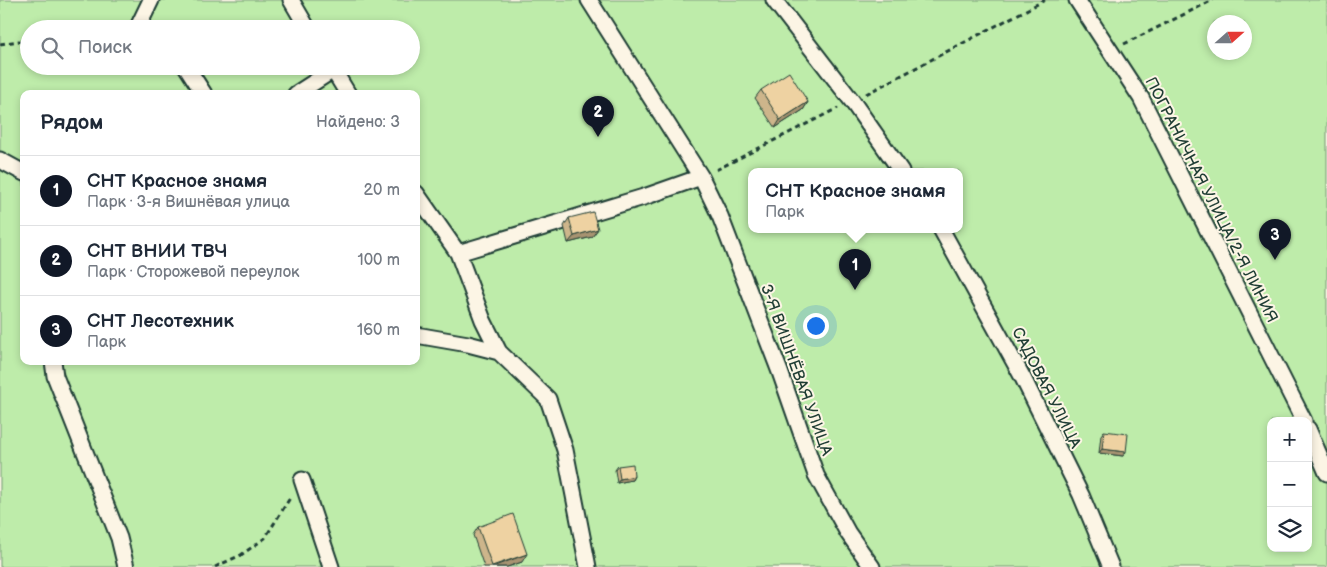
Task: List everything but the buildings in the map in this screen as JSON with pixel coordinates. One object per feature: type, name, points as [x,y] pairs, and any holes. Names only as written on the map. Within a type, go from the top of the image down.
[{"type":"street","points":[[141,20],[151,0]]},
{"type":"street","points":[[291,0],[303,20]]},
{"type":"street","name":"3-Я ВИШНЁВАЯ УЛИЦА","points":[[589,0],[701,177],[720,216],[770,344],[816,475],[848,533],[872,567]]},
{"type":"street","points":[[774,0],[852,101],[899,168]]},
{"type":"street","name":"ПОГРАНИЧНАЯ УЛИЦА/2-Я ЛИНИЯ","points":[[1077,0],[1142,98],[1302,417]]},
{"type":"street","points":[[192,75],[201,90]]},
{"type":"street","points":[[302,90],[322,75]]},
{"type":"street","points":[[336,75],[346,90]]},
{"type":"street","points":[[0,160],[20,171]]},
{"type":"street","points":[[458,253],[647,196],[701,177]]},
{"type":"street","points":[[420,198],[458,253],[483,320],[499,352],[548,399],[565,450],[588,567]]},
{"type":"street","name":"САДОВАЯ УЛИЦА","points":[[943,233],[1023,378],[1080,495],[1111,567]]},
{"type":"street","points":[[468,344],[483,320]]},
{"type":"street","points":[[420,336],[468,344],[499,352]]},
{"type":"street","points":[[54,365],[55,376],[119,538],[126,567]]},
{"type":"street","points":[[1312,438],[1327,473]]},
{"type":"street","points":[[302,480],[331,567]]},
{"type":"path","points":[[701,177],[852,101],[1044,0]]},
{"type":"path","points":[[1110,50],[1213,0]]},
{"type":"path","points":[[0,44],[20,41]]},
{"type":"path","points":[[216,567],[241,555],[265,538],[302,480]]},
{"type":"green space","points":[[0,0],[1327,0],[1327,567],[0,567]]},
{"type":"place","name":"СНТ ВНИИ ТВЧ","points":[[598,137]]},
{"type":"place","name":"СНТ Лесотехник","points":[[1275,260]]},
{"type":"place","name":"СНТ Красное знамя","points":[[855,290]]}]
